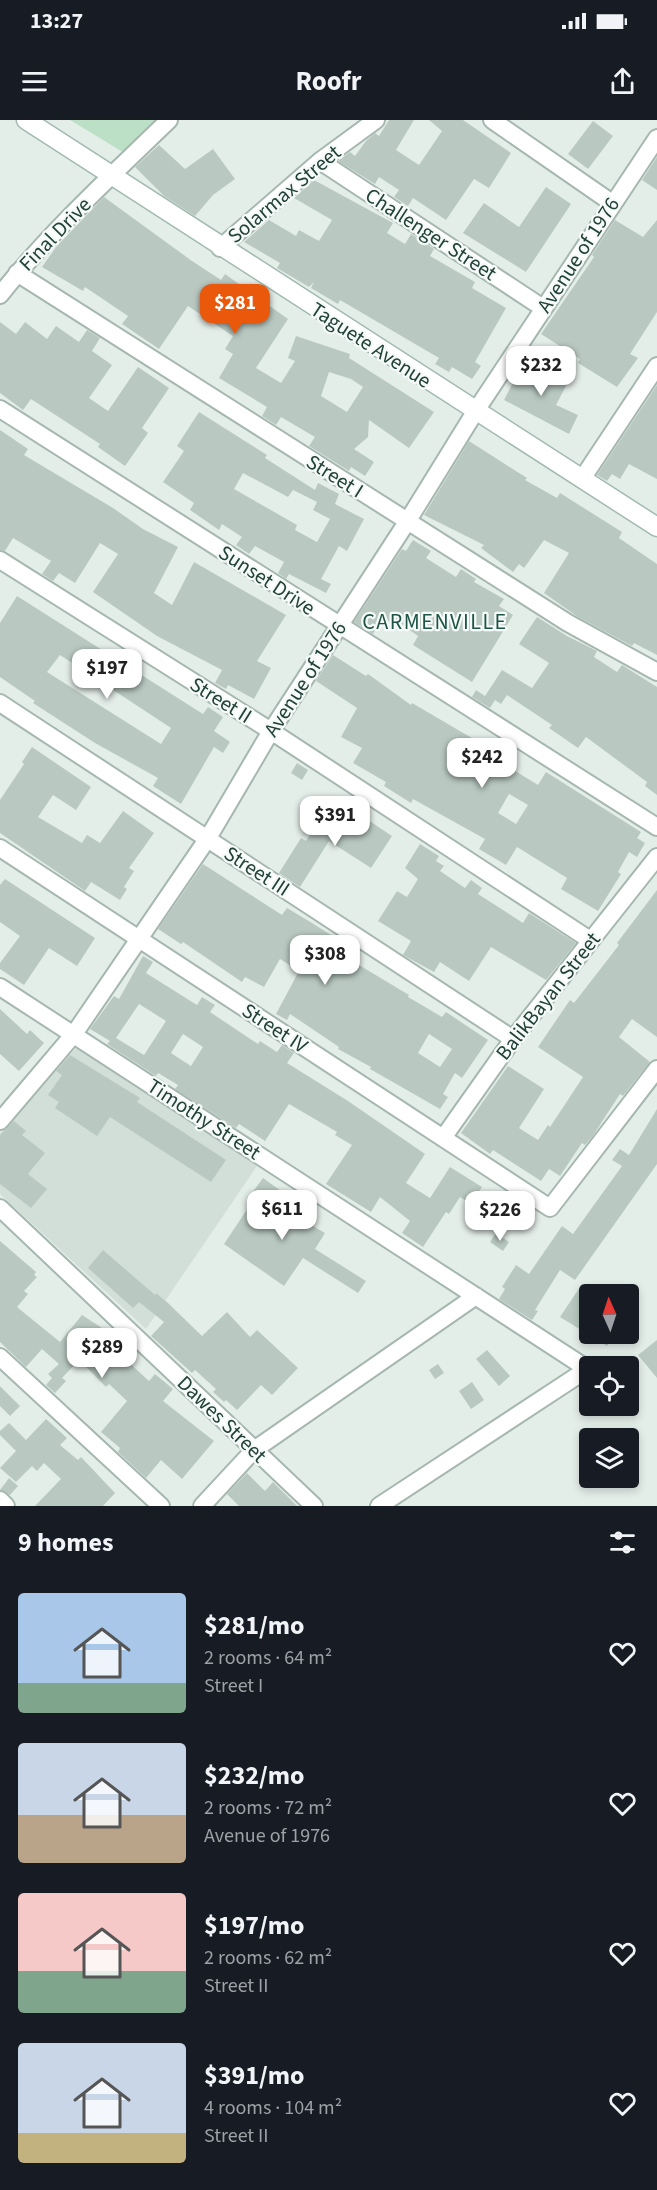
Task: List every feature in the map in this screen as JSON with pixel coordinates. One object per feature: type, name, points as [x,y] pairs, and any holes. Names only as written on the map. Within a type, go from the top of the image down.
[{"type":"street","name":"Taguete Avenue","points":[[26,120],[220,248],[657,527]]},
{"type":"street","name":"Final Drive","points":[[0,295],[17,273],[169,120]]},
{"type":"street","name":"Solarmax Street","points":[[220,248],[320,161],[376,120]]},
{"type":"street","points":[[492,120],[612,203]]},
{"type":"street","name":"Avenue of 1976","points":[[0,1120],[74,1034],[208,838],[271,731],[407,522],[475,412],[657,138]]},
{"type":"street","name":"Challenger Street","points":[[320,161],[543,308]]},
{"type":"street","name":"Street I","points":[[17,273],[568,623],[657,672]]},
{"type":"street","points":[[582,479],[657,366]]},
{"type":"street","name":"Sunset Drive","points":[[0,408],[657,827]]},
{"type":"street","name":"Street II","points":[[0,560],[271,731],[590,940]]},
{"type":"street","name":"Street III","points":[[0,703],[513,1039]]},
{"type":"street","name":"Street IV","points":[[0,848],[550,1208],[657,1069]]},
{"type":"street","name":"BalikBayan Street","points":[[443,1138],[513,1039],[657,857]]},
{"type":"street","name":"Timothy Street","points":[[0,987],[583,1366],[583,1372],[379,1506]]},
{"type":"street","name":"Dawes Street","points":[[0,1209],[314,1506]]},
{"type":"street","points":[[202,1506],[254,1450],[476,1296]]},
{"type":"street","points":[[0,1357],[161,1506]]},
{"type":"street","points":[[0,1500],[6,1506]]},
{"type":"shaded area","points":[[77,1047],[257,1166],[146,1329],[0,1194],[0,1133]]},
{"type":"green space","points":[[70,120],[159,120],[126,154]]},
{"type":"building","points":[[389,120],[414,120],[396,150],[419,165],[442,131],[429,120],[463,120],[511,153],[489,188],[474,179],[446,220],[413,198],[408,206],[394,197],[399,190],[379,177],[375,184],[338,161],[350,152],[355,156],[375,133],[379,136]]},
{"type":"building","points":[[593,121],[613,136],[588,169],[568,154]]},
{"type":"building","points":[[159,145],[185,169],[213,149],[235,179],[213,195],[195,216],[164,196],[135,167]]},
{"type":"building","points":[[657,157],[657,190],[642,180]]},
{"type":"building","points":[[314,180],[393,223],[387,233],[405,244],[411,234],[434,249],[430,256],[475,282],[472,288],[506,308],[475,362],[481,366],[472,379],[452,367],[449,372],[435,364],[439,358],[340,300],[338,304],[311,288],[314,282],[309,287],[277,268],[280,263],[244,242],[269,220],[296,236],[299,230],[319,241],[332,220],[294,198]]},
{"type":"building","points":[[546,187],[571,204],[526,272],[463,233],[484,203],[519,227]]},
{"type":"building","points":[[104,197],[192,261],[221,280],[225,274],[288,319],[256,368],[281,383],[295,361],[288,358],[296,336],[350,354],[349,358],[434,412],[409,448],[369,420],[368,437],[354,449],[374,462],[365,476],[351,467],[349,471],[309,446],[315,437],[281,417],[276,425],[262,416],[267,407],[219,378],[233,354],[225,349],[233,336],[188,306],[159,349],[122,324],[128,316],[85,287],[83,291],[42,267],[56,247]],"holes":[[[329,372],[351,379],[363,387],[347,412],[321,396]]]},
{"type":"building","points":[[615,220],[643,237],[657,220],[657,312],[630,354],[638,358],[617,387],[578,363],[580,359],[541,334],[594,257],[592,255]]},
{"type":"building","points":[[0,322],[16,334],[25,322],[47,339],[56,326],[79,342],[87,330],[100,338],[92,351],[112,365],[89,398],[108,411],[138,367],[169,388],[142,428],[148,433],[125,466],[98,447],[100,444],[31,399],[23,410],[0,393]]},
{"type":"building","points":[[524,361],[567,384],[556,405],[578,415],[569,434],[504,400]]},
{"type":"building","points":[[657,385],[657,479],[629,464],[620,479],[612,474],[607,481],[597,475]]},
{"type":"building","points":[[199,412],[267,455],[265,458],[315,490],[318,483],[339,494],[335,504],[364,519],[347,551],[339,546],[321,579],[331,584],[326,593],[289,574],[286,579],[278,573],[284,562],[255,546],[249,554],[236,545],[242,537],[222,524],[219,530],[190,510],[194,503],[163,482],[184,451],[177,446]],"holes":[[[243,473],[288,497],[293,490],[317,502],[313,510],[330,519],[317,542],[295,530],[297,525],[234,489]]]},
{"type":"building","points":[[0,430],[28,449],[24,455],[113,508],[143,529],[178,547],[154,593],[172,605],[194,562],[286,615],[257,661],[271,668],[254,699],[228,685],[226,689],[215,683],[222,670],[157,636],[93,592],[118,554],[100,543],[75,583],[59,573],[53,581],[42,574],[51,561],[13,538],[5,551],[0,550]]},
{"type":"building","points":[[469,441],[527,478],[525,480],[557,498],[560,493],[622,532],[619,538],[657,564],[657,655],[634,643],[632,646],[578,617],[544,593],[569,553],[544,540],[524,568],[519,564],[513,572],[481,548],[484,545],[424,515]]},
{"type":"building","points":[[413,540],[431,551],[426,558],[456,577],[461,569],[476,579],[474,582],[504,599],[499,606],[513,615],[472,682],[413,645],[418,636],[393,618],[390,622],[383,617],[373,634],[354,622],[402,549],[406,551]]},
{"type":"building","points":[[17,596],[203,714],[208,707],[223,717],[214,731],[230,742],[223,753],[214,747],[181,804],[153,786],[158,778],[95,743],[33,703],[35,701],[0,677],[0,623]],"holes":[[[60,655],[171,728],[161,744],[47,672]]]},
{"type":"building","points":[[537,617],[597,651],[594,657],[617,672],[622,665],[657,687],[657,795],[645,786],[647,782],[586,737],[578,748],[549,728],[552,725],[507,695],[501,704],[495,700],[490,708],[472,697],[476,690],[485,696],[502,670],[532,688],[549,663],[519,644]]},
{"type":"building","points":[[333,655],[366,676],[368,674],[411,705],[412,703],[489,748],[486,753],[538,785],[546,772],[641,832],[637,838],[645,843],[637,857],[629,852],[618,872],[621,874],[598,911],[561,889],[567,878],[517,847],[506,865],[479,849],[485,839],[413,799],[411,803],[384,786],[386,782],[353,763],[362,748],[341,737],[357,708],[316,681]],"holes":[[[509,794],[528,805],[516,824],[498,813]]]},
{"type":"building","points":[[32,747],[91,787],[76,810],[53,795],[38,817],[82,843],[87,835],[100,843],[123,811],[154,833],[129,868],[134,871],[124,887],[127,889],[120,900],[91,882],[85,891],[0,833],[0,800],[24,764],[22,762]]},
{"type":"building","points":[[297,763],[308,770],[302,780],[291,773]]},
{"type":"building","points":[[324,813],[355,834],[365,818],[392,836],[371,868],[329,841],[300,887],[279,873],[301,838],[306,841]]},
{"type":"building","points":[[420,844],[439,856],[436,861],[444,866],[440,871],[465,888],[471,880],[482,888],[478,894],[523,923],[529,913],[576,943],[546,980],[491,947],[469,981],[440,962],[434,972],[403,955],[411,941],[378,921],[397,891],[407,897],[418,879],[405,868]]},
{"type":"building","points":[[203,864],[282,915],[287,908],[312,923],[350,947],[344,956],[442,1017],[446,1012],[488,1040],[462,1078],[455,1073],[443,1094],[448,1097],[440,1109],[338,1049],[339,1047],[290,1014],[287,1020],[276,1014],[299,971],[280,959],[264,987],[245,977],[242,982],[183,942],[181,944],[158,929]],"holes":[[[429,1034],[452,1049],[440,1067],[418,1053]]]},
{"type":"building","points":[[5,879],[95,938],[77,966],[49,948],[24,985],[0,969],[0,963],[20,936],[0,922],[0,885]]},
{"type":"building","points":[[657,890],[657,1037],[632,1019],[619,1037],[650,1062],[623,1096],[620,1094],[592,1137],[585,1145],[582,1143],[560,1176],[549,1169],[541,1181],[493,1150],[490,1154],[461,1133],[508,1066],[544,1089],[519,1128],[538,1140],[548,1125],[550,1127],[583,1077],[538,1047],[570,1000],[574,1003],[619,945],[617,943]]},
{"type":"building","points":[[143,956],[153,962],[146,973],[197,1005],[202,997],[215,1005],[210,1012],[258,1044],[260,1041],[277,1052],[282,1045],[294,1053],[287,1063],[348,1101],[425,1154],[406,1183],[430,1198],[450,1167],[482,1187],[471,1204],[460,1197],[449,1214],[446,1212],[423,1247],[402,1233],[410,1221],[380,1197],[371,1212],[326,1184],[352,1145],[335,1135],[337,1132],[289,1104],[265,1141],[239,1124],[236,1128],[175,1089],[178,1085],[158,1073],[156,1076],[107,1044],[110,1041],[90,1029],[114,996],[119,999]],"holes":[[[139,1004],[166,1021],[144,1055],[116,1038]],[[183,1034],[203,1047],[191,1066],[171,1053]]]},
{"type":"building","points":[[0,1009],[27,1034],[30,1030],[44,1043],[19,1071],[0,1054]]},
{"type":"building","points":[[70,1055],[140,1098],[137,1102],[226,1160],[211,1182],[110,1117],[97,1136],[55,1108],[59,1102],[48,1095],[62,1075],[56,1071]]},
{"type":"building","points":[[657,1109],[657,1164],[575,1280],[560,1270],[535,1310],[538,1311],[532,1320],[499,1299],[505,1289],[502,1287],[516,1265],[529,1274],[562,1226],[573,1234],[622,1166],[612,1160],[620,1149],[629,1155]]},
{"type":"building","points":[[14,1121],[26,1131],[22,1135],[45,1153],[28,1174],[47,1189],[31,1208],[0,1184],[0,1135]]},
{"type":"building","points":[[263,1178],[281,1191],[273,1203],[325,1233],[315,1249],[366,1281],[358,1293],[303,1258],[284,1286],[224,1244],[256,1196],[252,1193]]},
{"type":"building","points":[[496,1233],[509,1242],[503,1251],[490,1242]]},
{"type":"building","points":[[0,1241],[36,1272],[34,1275],[37,1277],[24,1291],[28,1294],[17,1307],[60,1342],[82,1315],[99,1326],[115,1339],[110,1345],[149,1381],[155,1374],[173,1389],[163,1401],[214,1441],[182,1479],[161,1460],[146,1478],[118,1452],[120,1448],[101,1432],[127,1401],[109,1384],[106,1387],[79,1360],[62,1378],[66,1381],[55,1393],[46,1385],[52,1378],[48,1374],[59,1364],[42,1349],[26,1367],[0,1342]]},
{"type":"building","points":[[103,1250],[155,1295],[156,1293],[168,1303],[202,1336],[227,1312],[250,1337],[257,1330],[298,1368],[272,1395],[261,1385],[237,1410],[213,1392],[216,1389],[195,1370],[192,1373],[151,1336],[164,1322],[139,1302],[133,1308],[88,1268]]},
{"type":"building","points":[[579,1288],[579,1329],[560,1317]]},
{"type":"building","points":[[657,1340],[657,1378],[639,1356]]},
{"type":"building","points":[[487,1350],[510,1376],[499,1386],[476,1359]]},
{"type":"building","points":[[438,1364],[444,1373],[435,1379],[429,1370]]},
{"type":"building","points":[[472,1382],[484,1400],[471,1409],[459,1391]]},
{"type":"building","points":[[0,1386],[20,1406],[10,1416],[0,1406]]},
{"type":"building","points":[[46,1419],[67,1438],[60,1445],[78,1460],[81,1457],[115,1493],[103,1506],[35,1506],[61,1479],[44,1463],[37,1471],[32,1466],[16,1482],[0,1468],[16,1451],[0,1435],[0,1431],[9,1423],[26,1440]]},
{"type":"building","points":[[247,1473],[265,1491],[273,1482],[297,1506],[239,1506],[227,1494]]},
{"type":"building","points":[[9,1478],[18,1486],[10,1495],[0,1490]]},
{"type":"district","name":"CARMENVILLE","points":[[435,622]]}]
